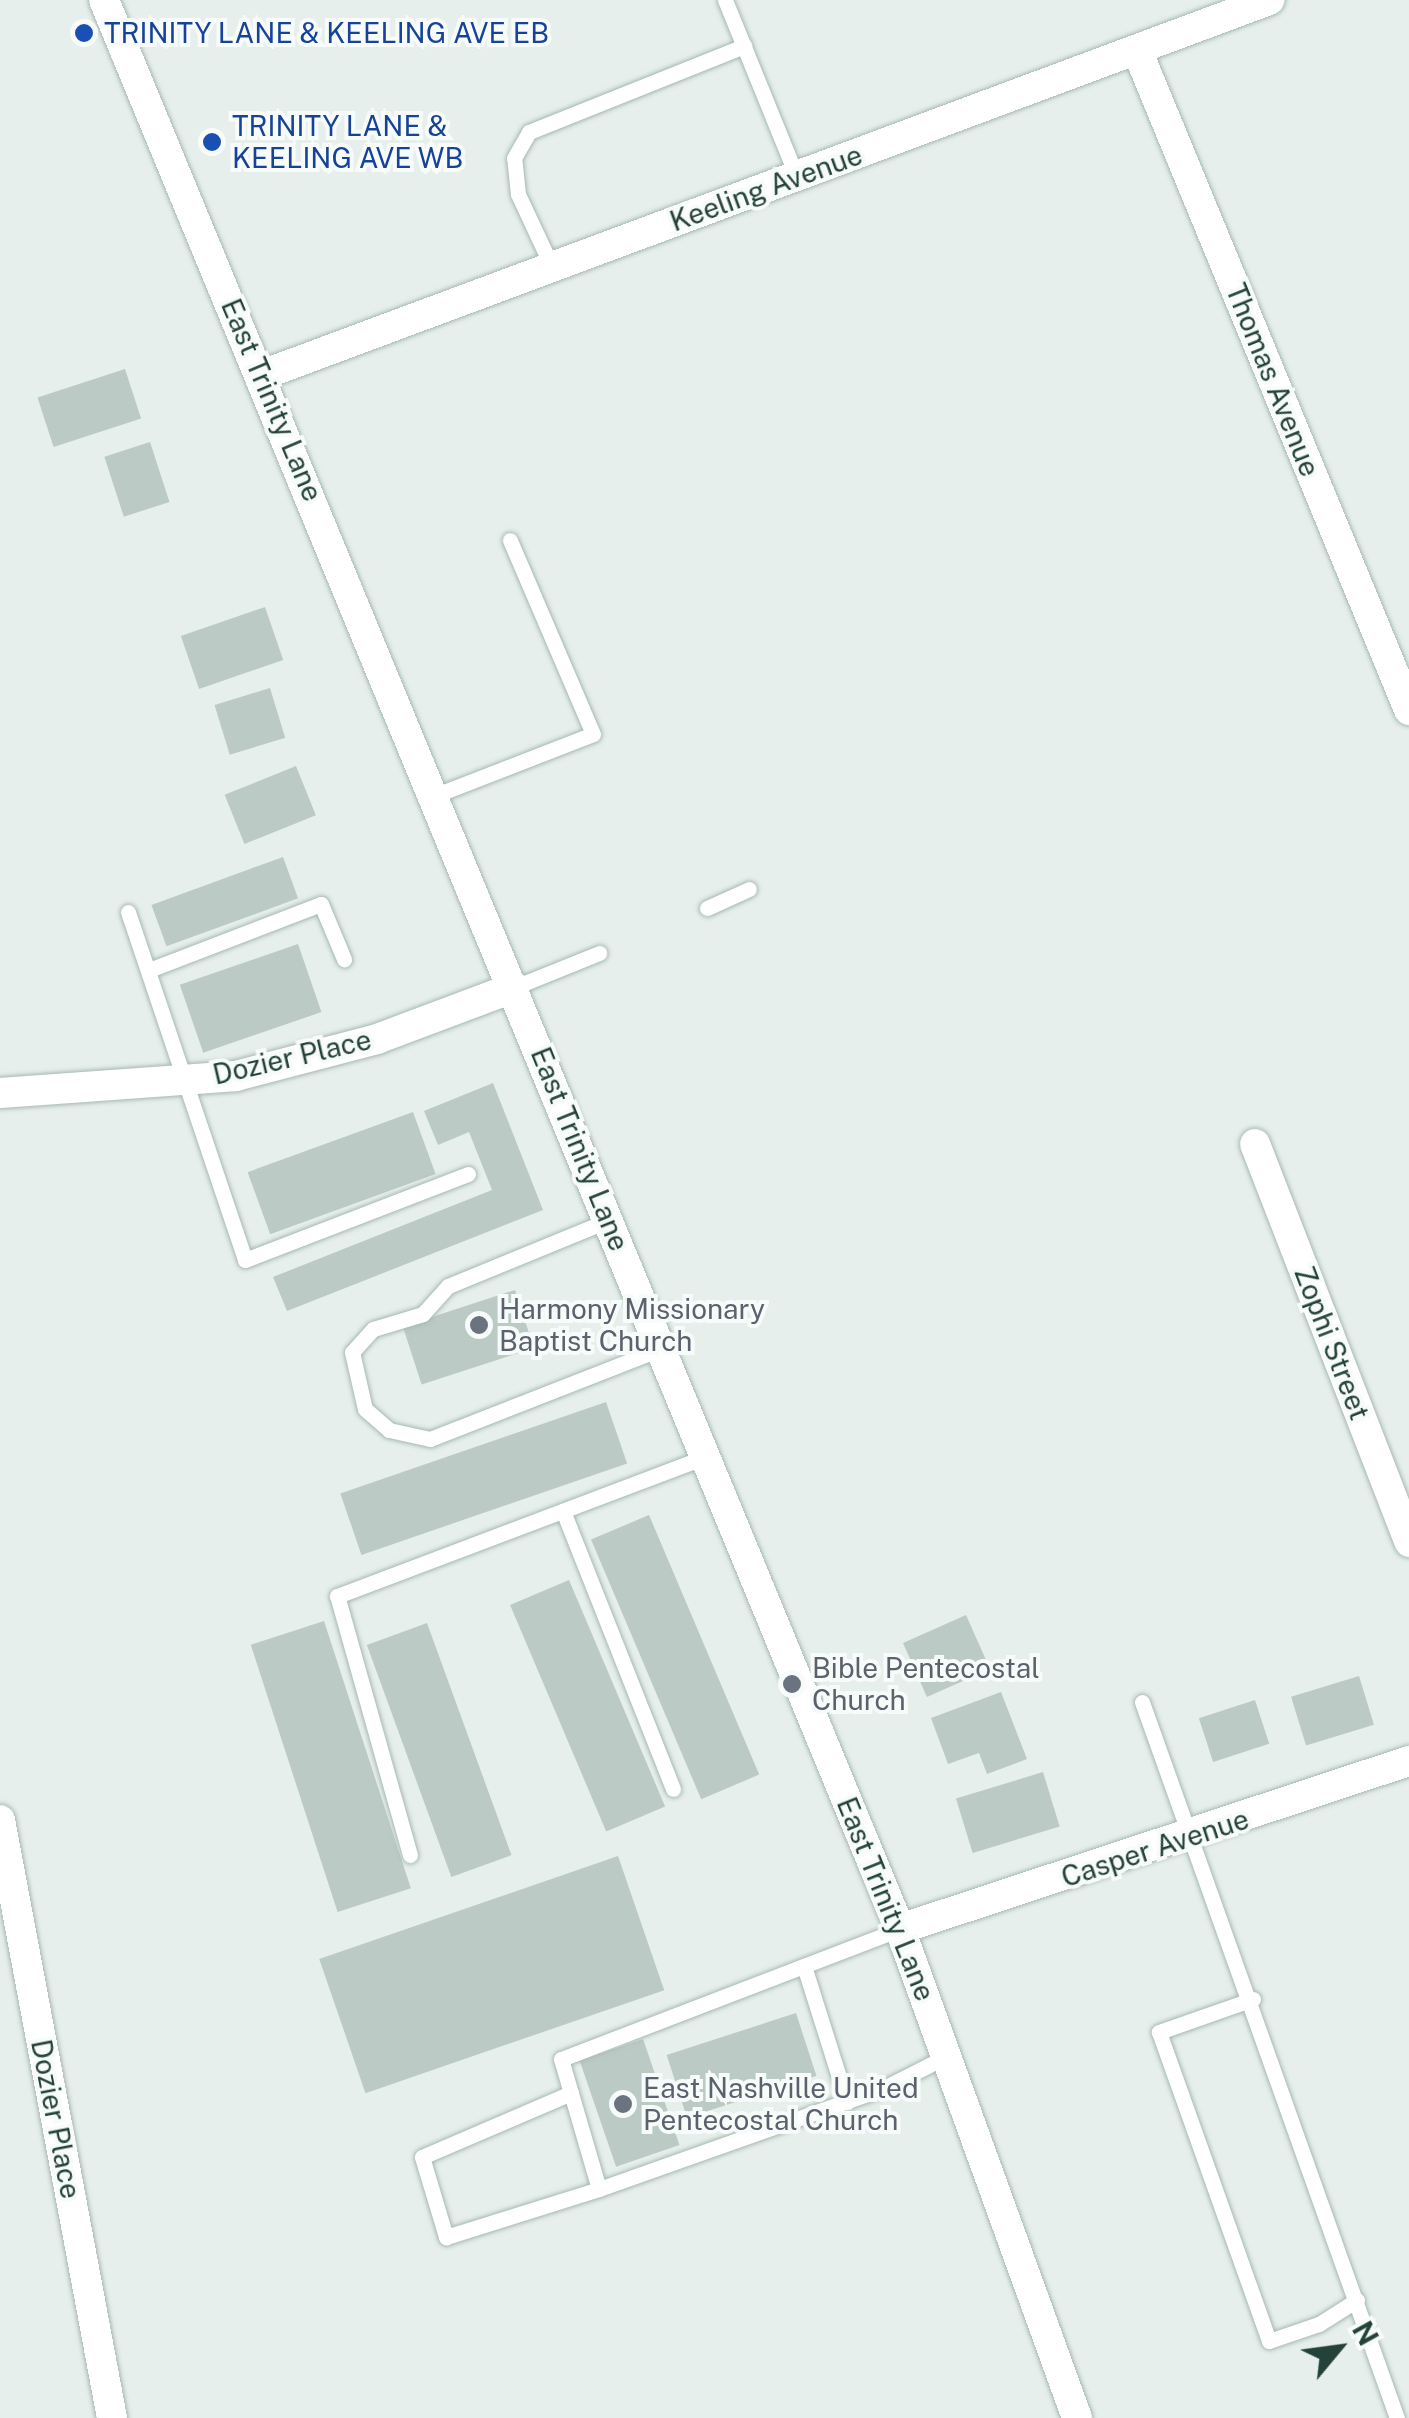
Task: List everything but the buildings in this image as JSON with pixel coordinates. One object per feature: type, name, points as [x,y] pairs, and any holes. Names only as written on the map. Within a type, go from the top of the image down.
[{"type":"street","name":"East Trinity Lane","points":[[104,0],[436,794],[900,1930],[1077,2418]]},
{"type":"street","name":"Keeling Avenue","points":[[262,375],[1269,0]]},
{"type":"street","name":"Thomas Avenue","points":[[1137,50],[1409,710]]},
{"type":"street","name":"Dozier Place","points":[[0,1093],[236,1076],[377,1039],[514,987]]},
{"type":"street","name":"Zophi Street","points":[[1256,1144],[1409,1542]]},
{"type":"street","name":"Casper Avenue","points":[[900,1930],[1190,1838],[1409,1760]]},
{"type":"street","name":"Dozier Place","points":[[0,1820],[112,2418]]},
{"type":"lane","points":[[725,0],[797,176]]},
{"type":"lane","points":[[552,267],[518,194],[514,158],[528,132],[744,46]]},
{"type":"lane","points":[[436,794],[593,734],[510,540]]},
{"type":"lane","points":[[707,908],[749,889]]},
{"type":"lane","points":[[149,970],[322,904],[344,959]]},
{"type":"lane","points":[[128,912],[189,1079],[245,1260],[468,1174]]},
{"type":"lane","points":[[514,987],[599,953]]},
{"type":"lane","points":[[609,1220],[448,1286],[423,1314],[373,1330],[352,1352],[364,1409],[390,1430],[430,1439],[662,1348]]},
{"type":"lane","points":[[410,1856],[336,1596],[707,1456]]},
{"type":"lane","points":[[562,1511],[674,1788]]},
{"type":"lane","points":[[1142,1702],[1253,1999],[1397,2418]]},
{"type":"lane","points":[[599,2189],[561,2059],[900,1930]]},
{"type":"lane","points":[[804,1966],[847,2102]]},
{"type":"lane","points":[[1253,1999],[1158,2032],[1270,2341],[1319,2324],[1357,2300]]},
{"type":"lane","points":[[571,2093],[422,2157],[446,2237],[599,2189],[847,2102],[946,2056]]},
{"type":"place","name":"TRINITY LANE & KEELING AVE EB","points":[[84,33]]},
{"type":"place","name":"TRINITY LANE & KEELING AVE WB","points":[[212,142]]},
{"type":"place","name":"Harmony Missionary Baptist Church","points":[[479,1325]]},
{"type":"place","name":"Bible Pentecostal Church","points":[[792,1684]]},
{"type":"place","name":"East Nashville United Pentecostal Church","points":[[623,2104]]}]
